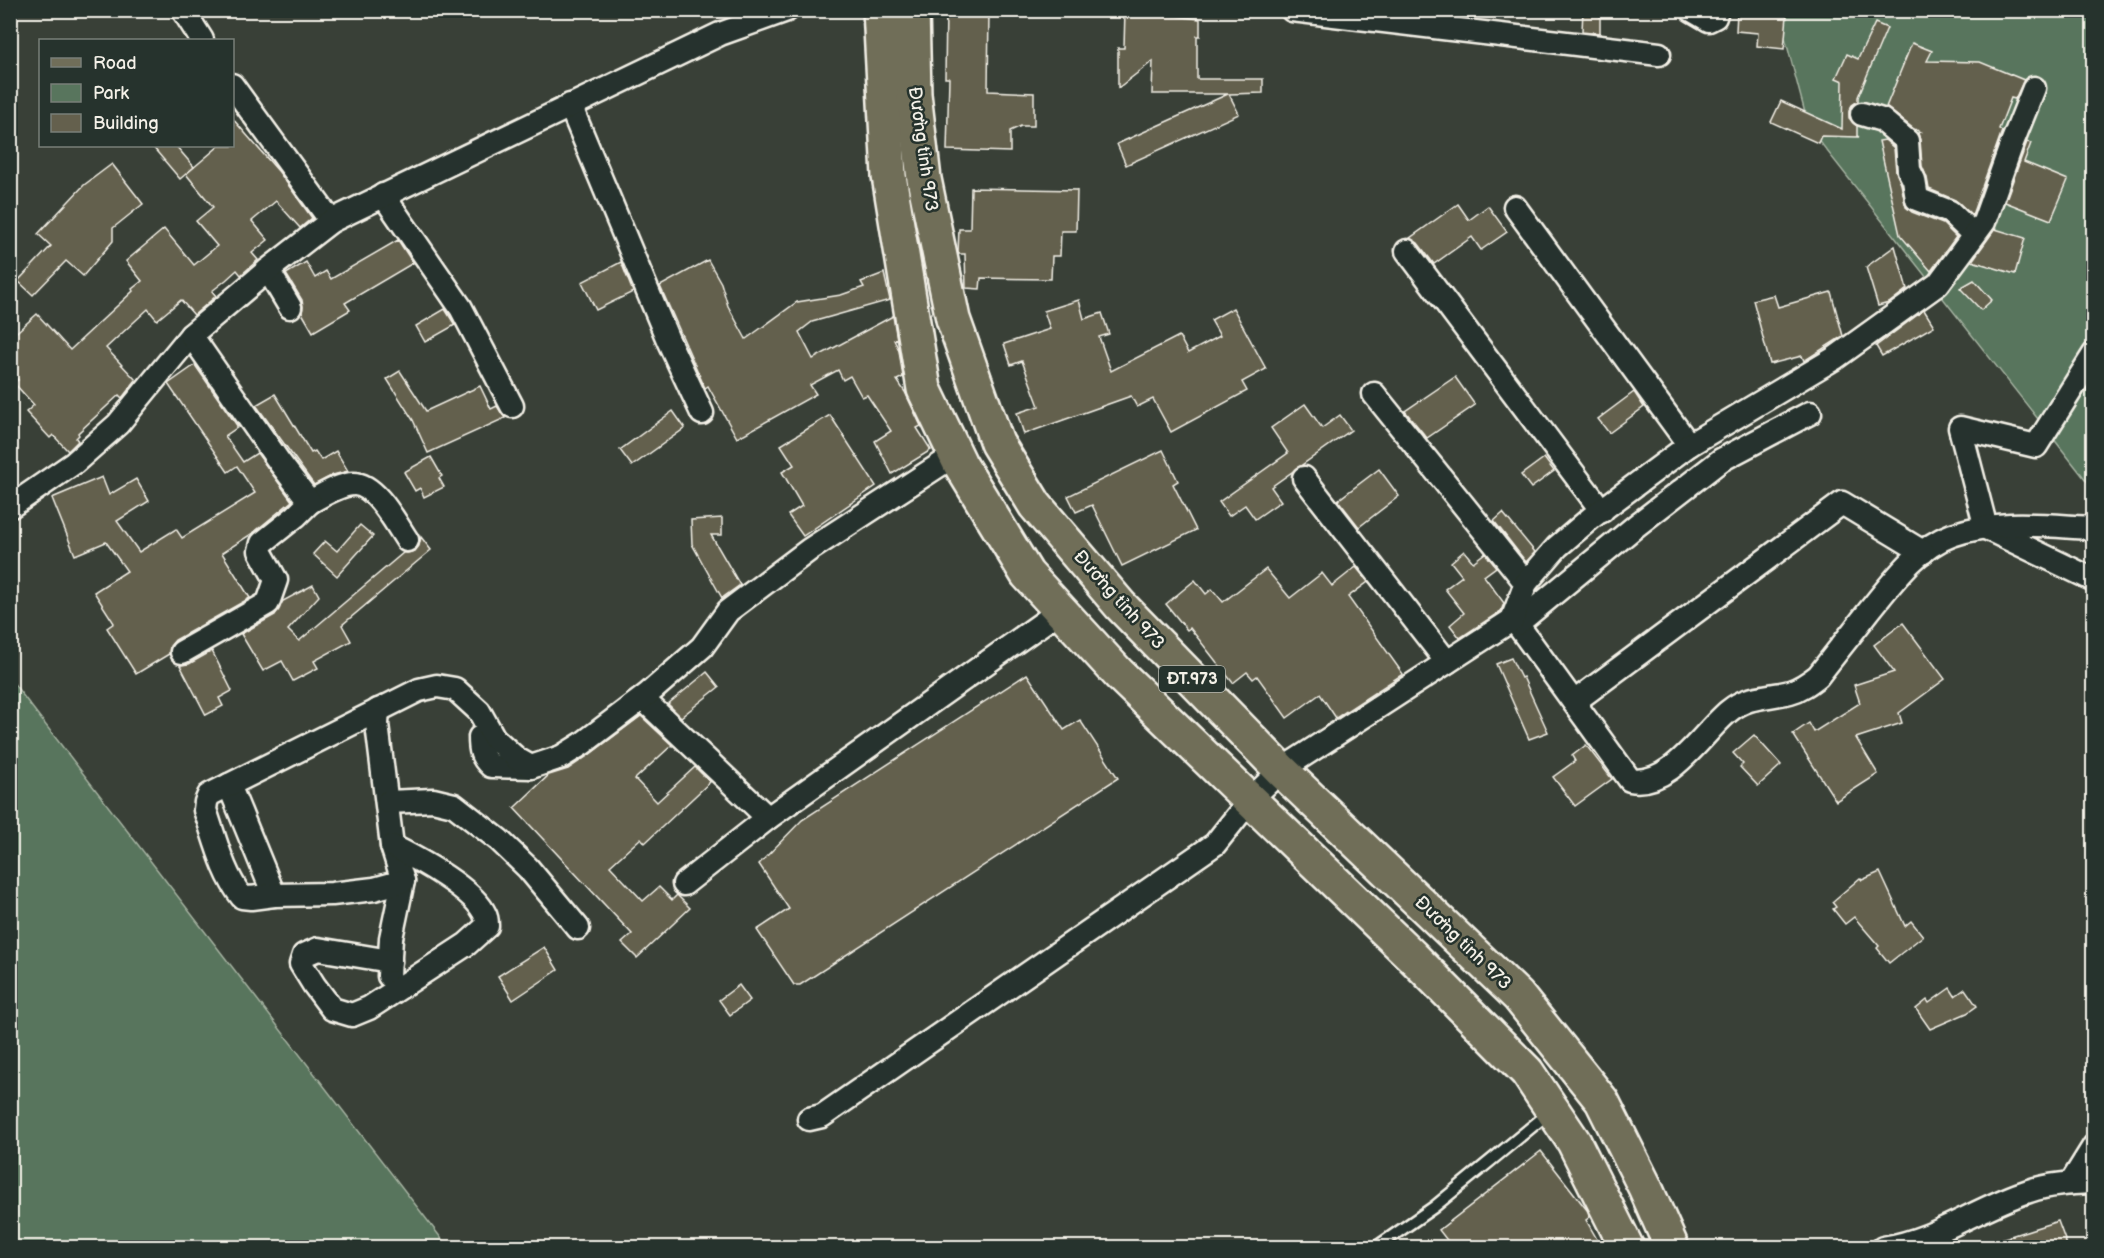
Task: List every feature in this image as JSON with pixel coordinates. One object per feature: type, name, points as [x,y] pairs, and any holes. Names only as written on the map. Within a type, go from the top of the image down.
[{"type":"main road","points":[[880,18],[912,18]]},
{"type":"main road","name":"Đường tỉnh 973","points":[[880,18],[889,176],[924,388],[955,455],[1027,574],[1119,674],[1412,956],[1527,1072],[1574,1142],[1619,1227],[1627,1248]]},
{"type":"main road","name":"Đường tỉnh 973","points":[[912,18],[914,93],[924,179],[953,319],[998,443],[1035,505],[1120,605],[1281,770],[1518,996],[1602,1101],[1645,1187],[1672,1248]]},
{"type":"street","points":[[183,10],[201,39]]},
{"type":"street","points":[[10,507],[74,463],[118,424],[191,335],[331,220],[720,34],[787,10]]},
{"type":"street","points":[[1292,10],[1659,54]]},
{"type":"street","points":[[1692,10],[1709,20],[1715,17],[1717,10]]},
{"type":"street","points":[[234,88],[331,220]]},
{"type":"street","points":[[1514,622],[1526,583],[1557,547],[1602,511],[1689,445],[1835,358],[1938,284],[1984,222],[2034,88]]},
{"type":"street","points":[[570,105],[668,340],[702,412]]},
{"type":"street","points":[[1862,114],[1882,120],[1907,141],[1909,170],[1914,180],[1917,199],[1950,212],[1974,235]]},
{"type":"street","points":[[383,195],[461,308],[512,406]]},
{"type":"street","points":[[1515,207],[1689,445]]},
{"type":"street","points":[[1407,251],[1602,511]]},
{"type":"street","points":[[268,270],[290,307]]},
{"type":"street","points":[[191,335],[280,464],[310,501]]},
{"type":"street","points":[[2094,354],[2036,446],[1960,428],[1986,528],[2094,580]]},
{"type":"street","points":[[1374,394],[1526,583]]},
{"type":"street","points":[[809,1119],[822,1116],[1215,844],[1250,800],[1281,770],[1447,662],[1514,622],[1721,460],[1810,413]]},
{"type":"street","points":[[404,881],[374,889],[332,894],[242,897],[236,890],[224,861],[205,810],[206,801],[209,795],[378,710],[419,690],[436,686],[455,689],[479,711],[494,738],[480,736],[480,750],[484,759],[491,766],[531,766],[561,758],[648,694],[702,647],[728,611],[809,550],[955,455]]},
{"type":"street","points":[[1304,478],[1447,662]]},
{"type":"street","points":[[182,652],[268,603],[276,580],[260,547],[310,501],[351,483],[362,485],[376,495],[408,540]]},
{"type":"street","points":[[1574,702],[1842,503],[1923,552]]},
{"type":"street","points":[[1514,622],[1630,780],[1642,782],[1657,777],[1676,764],[1737,704],[1751,698],[1790,692],[1805,686],[1818,676],[1895,579],[1938,541],[1954,534],[2003,525],[2094,528]]},
{"type":"street","points":[[684,884],[768,818],[1061,610]]},
{"type":"street","points":[[646,702],[768,818]]},
{"type":"street","points":[[378,710],[376,724],[392,846],[404,881],[391,938],[388,995]]},
{"type":"street","points":[[229,785],[274,895]]},
{"type":"street","points":[[388,802],[433,800],[454,805],[499,840],[528,868],[578,928]]},
{"type":"street","points":[[390,961],[318,950],[304,955],[301,964],[332,1009],[351,1015],[369,1008],[467,944],[487,926],[487,917],[476,901],[447,878],[392,846]]},
{"type":"street","points":[[1883,1248],[1928,1237],[2030,1190],[2083,1183],[2094,1146]]},
{"type":"lane","points":[[1375,1248],[1434,1207],[1552,1110]]},
{"type":"green space","points":[[1778,11],[2093,11],[2093,489],[1809,128]]},
{"type":"green space","points":[[11,680],[448,1247],[11,1247]]},
{"type":"building","points":[[946,10],[989,10],[988,91],[1034,93],[1034,126],[1021,126],[1010,131],[1010,152],[947,150],[949,78],[945,78]]},
{"type":"building","points":[[1125,10],[1200,19],[1200,36],[1197,36],[1197,79],[1263,79],[1263,93],[1229,94],[1239,114],[1126,165],[1117,144],[1228,94],[1152,94],[1153,61],[1118,88],[1118,48],[1124,48]]},
{"type":"building","points":[[1583,10],[1600,10],[1600,33],[1582,31]]},
{"type":"building","points":[[1737,12],[1787,16],[1784,49],[1757,46],[1758,33],[1736,31]]},
{"type":"building","points":[[1875,23],[1887,28],[1858,101],[1849,111],[1849,118],[1857,126],[1859,137],[1821,136],[1818,143],[1771,122],[1781,101],[1842,129],[1843,81],[1836,78],[1847,54],[1858,59]]},
{"type":"building","points":[[1912,43],[1932,51],[1927,61],[1980,62],[2024,80],[2015,99],[2011,98],[1999,129],[2002,131],[1972,215],[1955,200],[1929,189],[1922,166],[1918,133],[1921,132],[1886,107]]},
{"type":"building","points":[[234,120],[279,172],[312,218],[300,228],[276,201],[252,221],[268,240],[252,253],[258,260],[241,275],[237,270],[212,291],[216,296],[194,315],[181,300],[157,320],[148,309],[106,348],[136,380],[122,398],[119,395],[78,433],[76,438],[78,441],[68,451],[53,435],[50,438],[26,412],[34,405],[14,383],[18,380],[10,372],[10,338],[37,314],[70,350],[142,281],[126,261],[164,229],[194,265],[217,246],[196,221],[213,207],[186,174],[218,147],[234,147]]},
{"type":"building","points":[[1885,140],[1894,148],[1896,171],[1906,207],[1912,212],[1943,224],[1956,237],[1931,271],[1900,235],[1879,141]]},
{"type":"building","points":[[2027,142],[2031,143],[2024,162],[2068,180],[2051,220],[2005,202]]},
{"type":"building","points":[[153,147],[177,147],[194,167],[180,179]]},
{"type":"building","points":[[112,164],[143,204],[113,228],[113,241],[83,276],[66,261],[33,295],[18,281],[51,246],[38,234],[84,185]]},
{"type":"building","points":[[971,188],[1077,190],[1076,231],[1061,231],[1060,256],[1052,256],[1051,279],[981,278],[980,289],[966,288],[965,254],[958,252],[959,229],[970,229]]},
{"type":"building","points":[[1458,204],[1469,220],[1488,206],[1507,232],[1481,250],[1472,237],[1434,264],[1418,243],[1410,238]]},
{"type":"building","points":[[1995,229],[2025,238],[2015,274],[1972,261]]},
{"type":"building","points":[[398,240],[413,263],[345,303],[350,310],[313,332],[302,313],[302,300],[286,274],[306,262],[315,278],[326,271],[331,279]]},
{"type":"building","points":[[1895,246],[1907,289],[1889,303],[1878,306],[1866,267]]},
{"type":"building","points":[[708,260],[721,283],[728,306],[746,339],[797,302],[841,295],[864,287],[861,282],[884,273],[890,300],[812,322],[799,332],[813,359],[893,316],[897,339],[894,340],[899,350],[903,377],[897,380],[921,426],[917,428],[931,450],[892,474],[875,441],[891,431],[867,395],[862,397],[850,376],[843,380],[838,370],[810,385],[816,394],[737,438],[708,386],[705,388],[660,286]]},
{"type":"building","points":[[621,262],[633,292],[596,310],[582,282]]},
{"type":"building","points":[[1974,280],[1992,300],[1981,310],[1960,288]]},
{"type":"building","points":[[1831,292],[1843,336],[1804,361],[1802,356],[1770,364],[1753,300],[1774,295],[1778,307]]},
{"type":"building","points":[[1079,300],[1084,319],[1102,313],[1109,334],[1099,337],[1111,371],[1179,336],[1188,353],[1220,336],[1211,320],[1233,308],[1266,369],[1242,382],[1247,391],[1171,432],[1153,399],[1137,407],[1131,396],[1024,434],[1017,413],[1039,406],[1022,361],[1011,365],[1004,344],[1050,329],[1044,311]]},
{"type":"building","points":[[445,309],[455,325],[425,342],[416,326]]},
{"type":"building","points":[[1924,310],[1934,326],[1882,356],[1876,346]]},
{"type":"building","points":[[195,365],[238,427],[225,436],[243,462],[257,453],[292,501],[253,533],[222,553],[250,598],[175,640],[170,646],[169,654],[136,674],[107,628],[114,623],[94,592],[127,571],[106,542],[75,555],[52,498],[102,477],[109,495],[136,479],[149,501],[117,521],[139,552],[176,529],[182,538],[255,493],[237,466],[228,472],[168,384]]},
{"type":"building","points":[[400,371],[426,411],[480,386],[491,409],[497,406],[505,418],[428,453],[413,420],[387,379]]},
{"type":"building","points":[[1455,377],[1475,405],[1427,438],[1405,411]]},
{"type":"building","points":[[1634,392],[1644,407],[1609,433],[1598,419]]},
{"type":"building","points":[[275,394],[311,453],[315,451],[321,460],[336,451],[348,471],[333,475],[314,485],[256,405]]},
{"type":"building","points":[[1305,404],[1322,428],[1340,415],[1351,430],[1271,487],[1281,501],[1255,519],[1245,505],[1229,516],[1219,502],[1288,453],[1271,428]]},
{"type":"building","points":[[673,411],[685,428],[632,466],[620,450]]},
{"type":"building","points":[[830,415],[876,486],[803,536],[788,515],[802,506],[782,472],[794,465],[781,445]]},
{"type":"building","points":[[1163,450],[1178,481],[1173,484],[1196,530],[1122,566],[1092,505],[1076,512],[1068,496]]},
{"type":"building","points":[[431,457],[442,476],[439,478],[444,487],[424,497],[420,488],[415,491],[404,472]]},
{"type":"building","points":[[1544,458],[1554,471],[1531,488],[1521,475]]},
{"type":"building","points":[[1379,469],[1399,496],[1359,527],[1338,500]]},
{"type":"building","points":[[1503,513],[1535,552],[1526,562],[1494,521]]},
{"type":"building","points":[[722,518],[722,535],[711,535],[740,585],[722,598],[692,544],[691,520]]},
{"type":"building","points":[[360,525],[373,536],[337,576],[313,554],[325,541],[337,551]]},
{"type":"building","points":[[421,537],[431,550],[342,625],[351,641],[314,661],[318,668],[293,681],[282,661],[263,671],[241,634],[275,615],[283,601],[313,585],[319,596],[288,630],[299,641],[403,553],[415,551]]},
{"type":"building","points":[[1464,551],[1473,562],[1485,553],[1496,567],[1484,576],[1504,603],[1501,611],[1460,638],[1450,625],[1464,613],[1445,589],[1462,576],[1451,562]]},
{"type":"building","points":[[1356,567],[1368,582],[1348,597],[1403,674],[1336,718],[1320,694],[1287,718],[1257,676],[1253,679],[1247,672],[1233,683],[1190,628],[1187,630],[1166,604],[1195,580],[1206,594],[1212,589],[1223,602],[1266,569],[1290,598],[1322,573],[1332,586]]},
{"type":"building","points":[[1903,623],[1945,679],[1899,713],[1902,723],[1856,738],[1878,774],[1836,801],[1793,734],[1809,723],[1814,732],[1860,703],[1854,685],[1894,672],[1874,645]]},
{"type":"building","points":[[212,651],[232,691],[219,698],[223,706],[206,715],[180,665],[189,664]]},
{"type":"building","points":[[1511,658],[1521,678],[1523,677],[1548,732],[1529,739],[1496,664]]},
{"type":"building","points":[[707,672],[719,687],[681,717],[668,704]]},
{"type":"building","points":[[1027,674],[1064,730],[1080,720],[1118,778],[800,985],[794,985],[757,930],[789,909],[759,864],[802,820]]},
{"type":"building","points":[[641,716],[672,745],[635,779],[657,802],[695,767],[710,782],[645,843],[641,838],[610,866],[643,901],[659,887],[672,900],[677,895],[690,908],[637,958],[622,943],[632,934],[514,808],[549,775],[568,769]]},
{"type":"building","points":[[1754,735],[1781,765],[1758,786],[1740,767],[1743,764],[1733,753]]},
{"type":"building","points":[[1586,745],[1612,779],[1575,806],[1553,777],[1575,761],[1572,756]]},
{"type":"building","points":[[1880,872],[1905,926],[1911,921],[1923,936],[1889,963],[1877,948],[1879,946],[1854,917],[1845,924],[1833,909],[1836,907],[1832,902],[1860,878],[1862,880]]},
{"type":"building","points":[[544,947],[558,970],[513,1000],[498,976]]},
{"type":"building","points":[[739,985],[750,1000],[730,1015],[719,1000]]},
{"type":"building","points":[[1950,988],[1955,996],[1965,989],[1977,1006],[1967,1013],[1930,1029],[1916,1009],[1927,1000],[1929,1003]]},
{"type":"building","points":[[1541,1151],[1587,1210],[1590,1217],[1586,1220],[1602,1248],[1453,1248],[1439,1230]]},
{"type":"building","points":[[2058,1221],[2068,1248],[1986,1248],[1985,1244]]}]
